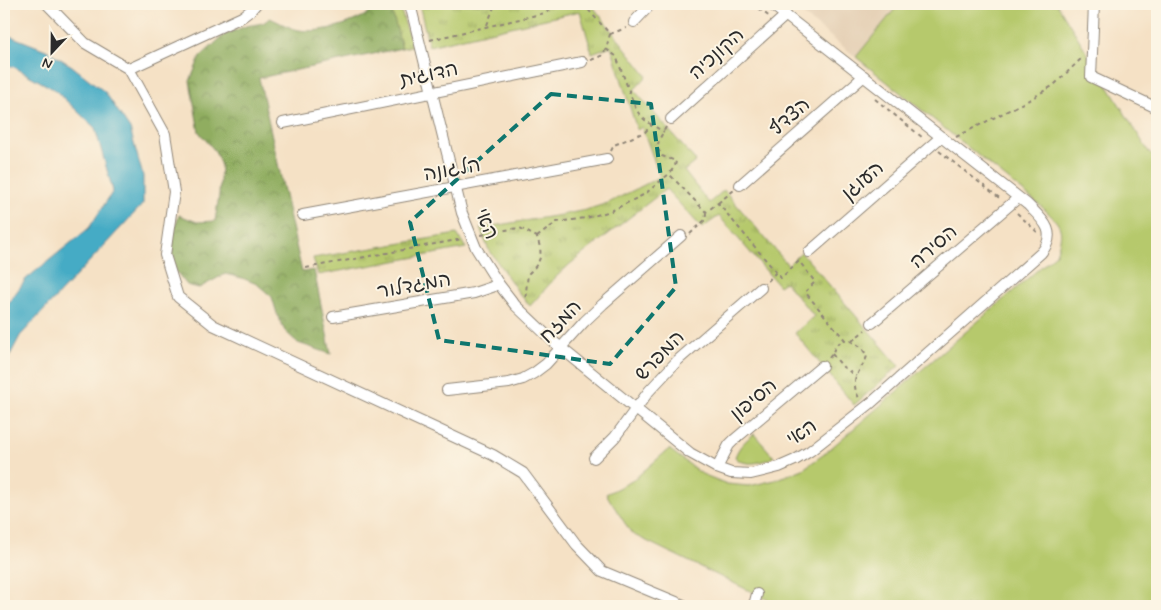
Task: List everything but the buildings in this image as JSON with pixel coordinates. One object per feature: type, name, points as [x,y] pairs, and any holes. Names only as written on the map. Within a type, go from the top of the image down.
[{"type":"street","points":[[47,4],[85,43],[129,69],[165,134],[174,192],[165,255],[178,297],[213,325],[493,454],[523,473],[576,544],[602,571],[686,606]]},
{"type":"street","points":[[129,69],[242,17],[256,4]]},
{"type":"street","name":"האי","points":[[410,4],[462,213],[476,248],[498,283],[516,305],[560,347],[690,453],[717,468],[731,473],[751,474],[779,468],[810,451],[866,407],[1041,253],[1047,243]]},
{"type":"street","points":[[634,22],[651,4]]},
{"type":"street","points":[[771,4],[1043,219],[1049,232],[1047,243]]},
{"type":"street","points":[[1094,4],[1091,77],[1157,108]]},
{"type":"street","name":"הקונכיה","points":[[671,119],[786,15]]},
{"type":"street","name":"הדוגית","points":[[283,123],[582,62]]},
{"type":"street","name":"הצדף","points":[[740,184],[864,76]]},
{"type":"street","name":"העוגן","points":[[809,252],[931,145],[944,139]]},
{"type":"street","name":"הלגונה","points":[[303,215],[607,159]]},
{"type":"street","name":"הסירה","points":[[872,323],[1018,198]]},
{"type":"street","name":"המזח","points":[[447,390],[509,382],[522,379],[534,373],[546,364],[560,347],[603,304],[681,236]]},
{"type":"street","name":"המגדלור","points":[[333,318],[474,294],[498,283]]},
{"type":"street","name":"המפרש","points":[[594,458],[615,437],[661,377],[761,288]]},
{"type":"street","name":"הסיפון","points":[[717,468],[729,445],[735,439],[822,366]]},
{"type":"street","points":[[751,606],[754,606],[756,594]]},
{"type":"path","points":[[487,26],[495,4]]},
{"type":"path","points":[[420,42],[545,13],[562,4]]},
{"type":"path","points":[[583,4],[610,34]]},
{"type":"path","points":[[752,4],[777,23]]},
{"type":"path","points":[[610,34],[634,22]]},
{"type":"path","points":[[582,62],[600,56],[606,48],[610,34]]},
{"type":"path","points":[[944,139],[1028,100],[1054,85],[1092,47]]},
{"type":"path","points":[[606,48],[616,56],[639,115],[645,121],[664,132]]},
{"type":"path","points":[[871,96],[1009,206],[1041,235],[1047,243]]},
{"type":"path","points":[[538,237],[557,222],[611,212],[645,194],[669,174],[676,161],[662,156],[657,147],[671,119]]},
{"type":"path","points":[[607,159],[614,145],[645,132],[652,125]]},
{"type":"path","points":[[669,174],[706,212]]},
{"type":"path","points":[[681,236],[688,236],[705,220],[706,212],[740,184]]},
{"type":"path","points":[[718,203],[781,278],[799,261],[816,282],[805,292],[845,340]]},
{"type":"path","points":[[306,268],[511,229],[520,228],[538,237]]},
{"type":"path","points":[[524,313],[528,274],[537,266],[540,258],[538,237]]},
{"type":"path","points":[[761,288],[776,272]]},
{"type":"path","points":[[852,341],[872,323]]},
{"type":"path","points":[[822,366],[832,354],[836,345],[845,340],[852,341],[863,349],[867,356],[866,361],[856,376],[855,390],[866,407]]},
{"type":"path","points":[[832,354],[843,367],[856,376]]},
{"type":"highlighted area","points":[[551,94],[651,104],[676,287],[610,364],[439,340],[410,222]]},
{"type":"shaded area","points":[[799,4],[899,4],[856,57],[795,8]]},
{"type":"green space","points":[[379,4],[390,4],[402,48],[259,78],[302,272],[314,270],[331,354],[298,343],[285,331],[278,317],[272,297],[257,284],[225,274],[199,288],[187,285],[175,270],[172,254],[174,232],[179,215],[197,222],[215,221],[219,195],[221,166],[215,151],[199,132],[190,81],[200,57],[224,35],[246,26],[263,23],[270,18],[299,30],[319,30],[353,21]]},
{"type":"green space","points":[[390,4],[399,4],[412,46],[402,48]]},
{"type":"green space","points":[[419,4],[591,4],[647,76],[634,90],[696,161],[684,171],[709,203],[724,190],[788,265],[801,252],[899,366],[854,405],[795,333],[814,316],[785,282],[779,286],[719,216],[702,228],[666,189],[570,264],[530,306],[518,292],[488,248],[480,228],[586,210],[608,203],[660,177],[642,127],[637,130],[611,46],[592,53],[580,11],[429,46]]},
{"type":"green space","points":[[899,4],[1057,4],[1150,154],[1157,158],[1157,606],[781,606],[632,534],[606,494],[632,481],[669,449],[702,474],[727,484],[749,486],[775,480],[803,469],[823,455],[1056,254],[1061,232],[1060,227],[1042,207],[856,57]]},
{"type":"green space","points":[[457,234],[466,248],[318,275],[313,258]]},
{"type":"green space","points":[[754,434],[774,457],[749,463],[735,457],[738,450]]},
{"type":"water","points":[[4,35],[46,50],[72,66],[105,92],[130,129],[143,176],[143,204],[20,336],[4,367],[4,309],[26,279],[89,228],[113,191],[95,128],[55,90],[14,67],[4,64]]}]
